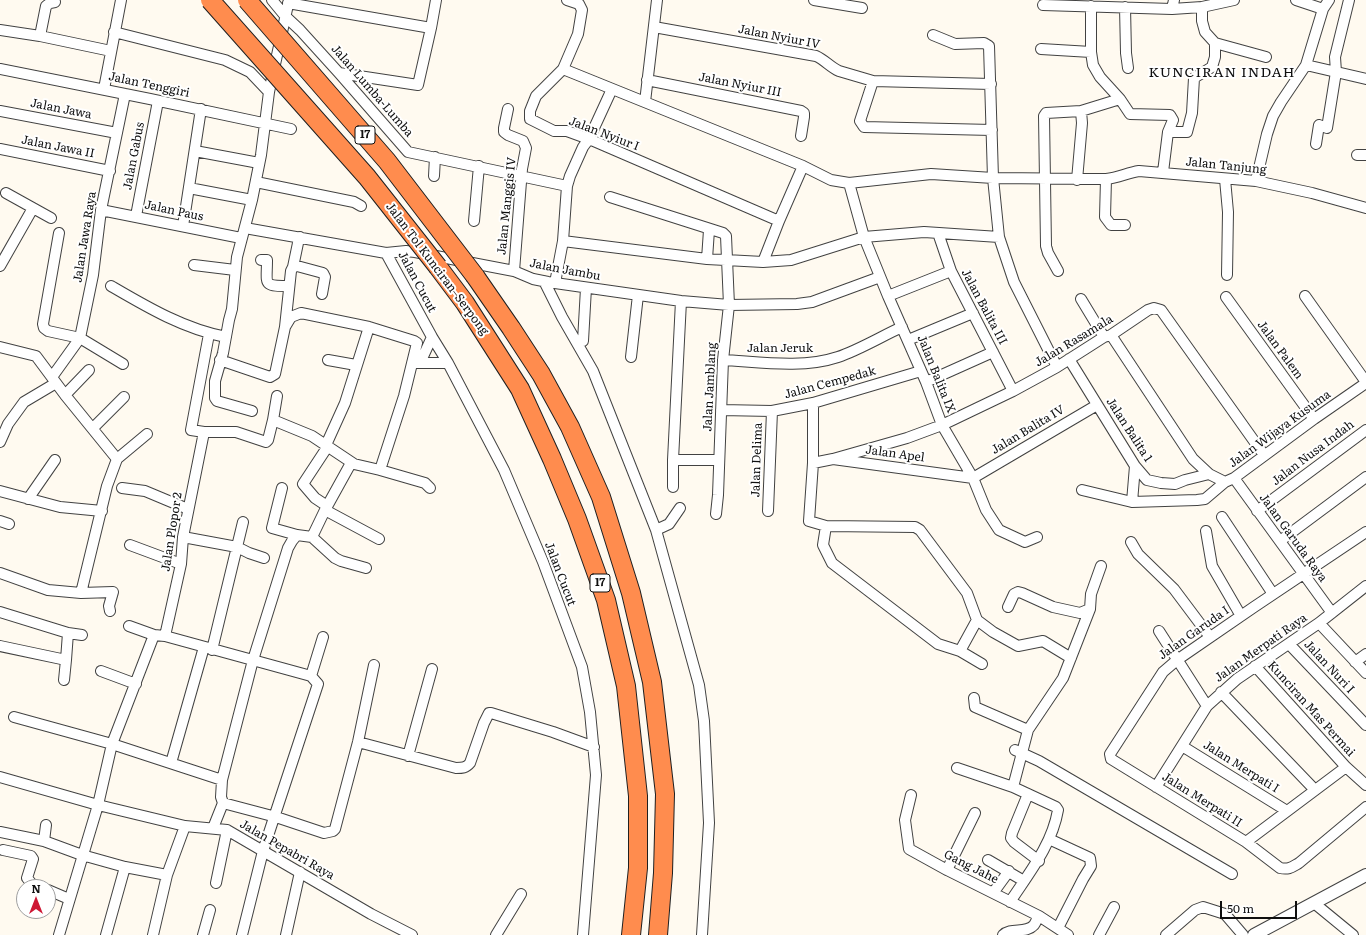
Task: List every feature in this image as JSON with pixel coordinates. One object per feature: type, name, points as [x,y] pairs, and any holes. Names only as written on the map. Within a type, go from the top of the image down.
[{"type":"highway","name":"Jalan Tol Kunciran–Serpong","points":[[210,0],[367,178],[465,303],[520,389],[552,459],[577,519],[606,600],[626,686],[638,796],[638,868],[630,935]]},
{"type":"highway","name":"Jalan Tol Kunciran–Serpong","points":[[247,0],[387,160],[475,276],[542,374],[570,427],[601,497],[632,593],[652,682],[665,794],[663,873],[658,935]]},
{"type":"street","points":[[104,89],[121,0]]},
{"type":"street","name":"Jalan Lumba-Lumba","points":[[272,0],[286,18],[300,30],[340,73],[408,152],[567,186]]},
{"type":"street","points":[[340,73],[418,85],[436,0]]},
{"type":"street","name":"Jalan Nyiur I","points":[[567,0],[579,4],[582,10],[578,34],[563,69],[536,96],[530,111],[530,119],[554,131],[567,131],[589,140],[779,221]]},
{"type":"street","points":[[645,102],[657,0]]},
{"type":"street","points":[[814,0],[862,8]]},
{"type":"street","points":[[1043,5],[1080,3],[1091,6],[1125,7],[1173,4],[1202,7],[1234,0]]},
{"type":"street","points":[[1256,181],[1267,134],[1273,116],[1306,65],[1326,4],[1296,0]]},
{"type":"street","points":[[1316,144],[1319,125],[1327,128],[1336,72],[1335,56],[1349,0]]},
{"type":"street","points":[[252,410],[217,401],[215,398],[215,381],[232,309],[235,270],[241,238],[245,228],[256,182],[269,92],[286,18],[288,1],[431,28]]},
{"type":"street","points":[[40,36],[46,6],[55,2]]},
{"type":"street","points":[[1091,6],[1091,52],[1093,65],[1100,77],[1120,99],[1130,114],[1170,115],[1173,120],[1168,132],[1163,172]]},
{"type":"street","points":[[1125,7],[1126,53],[1128,68]]},
{"type":"street","points":[[1202,7],[1202,21],[1205,32],[1215,43],[1266,56]]},
{"type":"street","name":"Jalan Nyiur IV","points":[[654,27],[816,56],[824,59],[834,69],[873,81],[991,84]]},
{"type":"street","points":[[0,30],[40,36],[111,51]]},
{"type":"street","points":[[114,32],[225,60],[250,72],[269,92]]},
{"type":"street","points":[[933,35],[955,44],[984,43],[989,46],[993,178],[999,237],[1014,282],[1057,367]]},
{"type":"street","points":[[1168,132],[1187,132],[1192,113],[1194,78],[1212,67],[1215,57],[1215,43]]},
{"type":"street","points":[[1041,49],[1091,52]]},
{"type":"street","points":[[1306,65],[1366,79]]},
{"type":"street","name":"Jalan Tenggiri","points":[[0,69],[265,122],[292,129]]},
{"type":"street","name":"Jalan Tanjung","points":[[563,69],[803,166],[831,180],[849,183],[931,174],[993,178],[1045,178],[1077,180],[1115,178],[1127,172],[1163,172],[1256,181],[1312,193],[1366,208]]},
{"type":"street","name":"Jalan Nyiur III","points":[[647,80],[801,111],[804,113],[804,116],[800,136]]},
{"type":"street","points":[[873,81],[860,121],[864,127],[992,130]]},
{"type":"street","points":[[555,283],[563,241],[567,186],[576,161],[589,140],[612,89]]},
{"type":"street","name":"Jalan Jawa Raya","points":[[54,380],[80,338],[93,275],[101,210],[125,94]]},
{"type":"street","points":[[1058,271],[1048,253],[1046,246],[1045,114],[1080,111],[1120,99]]},
{"type":"street","name":"Jalan Gabus","points":[[136,216],[158,101]]},
{"type":"street","name":"Jalan Manggis IV","points":[[508,109],[504,132],[524,141],[526,144],[514,271]]},
{"type":"street","points":[[183,226],[201,110]]},
{"type":"street","name":"Jalan Jawa","points":[[0,111],[117,133]]},
{"type":"street","points":[[1077,180],[1082,123],[1080,111]]},
{"type":"street","name":"Jalan Jawa II","points":[[0,149],[110,171]]},
{"type":"street","points":[[195,151],[259,163]]},
{"type":"street","points":[[434,176],[435,157]]},
{"type":"street","points":[[474,221],[479,166]]},
{"type":"street","points":[[763,262],[803,166]]},
{"type":"street","points":[[1225,178],[1228,212],[1227,275]]},
{"type":"street","points":[[1106,179],[1104,217],[1111,225],[1125,226]]},
{"type":"street","points":[[256,182],[354,202],[361,206]]},
{"type":"street","name":"Jalan Balita IX","points":[[849,183],[864,237],[926,382],[942,425],[973,478],[986,510],[999,530],[1025,542],[1037,537]]},
{"type":"street","points":[[189,188],[252,200]]},
{"type":"street","points":[[6,193],[51,218]]},
{"type":"street","name":"Jalan Jamblang","points":[[610,197],[725,235],[728,305],[723,360],[722,410],[716,514]]},
{"type":"street","points":[[0,266],[33,208]]},
{"type":"street","name":"Jalan Paus","points":[[101,210],[241,238]]},
{"type":"street","name":"Jalan Jambu","points":[[245,228],[386,253],[406,251],[415,252],[514,271],[533,279],[586,288],[681,301],[728,305],[797,304],[812,302],[880,277]]},
{"type":"street","points":[[707,259],[709,230]]},
{"type":"street","points":[[563,241],[726,261],[763,262],[791,260],[864,237],[924,232],[999,237]]},
{"type":"street","points":[[59,233],[43,324],[44,328],[48,331],[80,338],[123,364]]},
{"type":"street","name":"Jalan Balita III","points":[[938,233],[951,271],[1013,391]]},
{"type":"street","points":[[220,360],[270,377],[275,374],[285,327],[291,271],[300,237]]},
{"type":"street","name":"Jalan Cucut","points":[[386,253],[448,363],[504,470],[543,562],[582,668],[590,712],[596,775],[583,935]]},
{"type":"street","points":[[261,260],[267,260],[268,284],[272,286],[289,286]]},
{"type":"street","points":[[194,264],[235,270]]},
{"type":"street","points":[[293,267],[297,266],[323,273],[325,277],[322,294]]},
{"type":"street","points":[[888,296],[951,271]]},
{"type":"street","points":[[544,281],[562,317],[593,371],[656,530],[699,685],[704,721],[710,823],[702,935]]},
{"type":"street","points":[[111,286],[163,316],[209,334],[226,337]]},
{"type":"street","points":[[583,341],[586,288]]},
{"type":"street","points":[[632,357],[638,295]]},
{"type":"street","points":[[1305,296],[1366,382]]},
{"type":"street","name":"Jalan Palem","points":[[1226,297],[1314,419]]},
{"type":"street","name":"Jalan Wijaya Kusuma","points":[[1081,299],[1193,459],[1209,474],[1229,480],[1366,382]]},
{"type":"street","points":[[673,487],[681,301]]},
{"type":"street","name":"Jalan Rasamala","points":[[833,459],[907,438],[942,425],[1013,391],[1057,367],[1148,310],[1154,308],[1161,310],[1264,455]]},
{"type":"street","points":[[285,327],[291,317],[301,313],[370,327],[417,343],[416,363]]},
{"type":"street","points":[[908,340],[973,313]]},
{"type":"street","points":[[370,327],[356,365],[345,403],[327,446],[303,484],[326,508],[379,539]]},
{"type":"street","name":"Jalan Jeruk","points":[[723,360],[786,363],[816,362],[839,357],[902,327]]},
{"type":"street","points":[[209,334],[190,427],[191,430],[204,432],[236,432],[266,442],[274,420],[277,396]]},
{"type":"street","points":[[380,470],[416,363],[432,337]]},
{"type":"street","points":[[0,347],[36,356],[65,395],[118,459]]},
{"type":"street","points":[[926,382],[993,352]]},
{"type":"street","name":"Jalan Balita 1","points":[[1069,359],[1135,466],[1147,480],[1161,484],[1175,484],[1209,474]]},
{"type":"street","points":[[328,360],[356,365]]},
{"type":"street","points":[[416,363],[448,363]]},
{"type":"street","points":[[65,395],[89,370]]},
{"type":"street","name":"Jalan Cempedak","points":[[722,410],[772,410],[813,403],[921,371]]},
{"type":"street","points":[[0,442],[4,422],[24,402],[54,380]]},
{"type":"street","points":[[93,428],[124,397]]},
{"type":"street","points":[[813,403],[813,463],[809,521],[826,526],[915,527],[920,530],[967,593],[978,620],[993,632],[1018,646],[1043,642],[1071,658]]},
{"type":"street","name":"Jalan Balita IV","points":[[973,478],[1097,405]]},
{"type":"street","name":"Jalan Delima","points":[[768,511],[772,410]]},
{"type":"street","points":[[274,420],[312,436],[351,463],[425,483],[430,488]]},
{"type":"street","name":"Jalan Nusa Indah","points":[[1257,511],[1366,430]]},
{"type":"street","name":"Jalan Plopor 2","points":[[165,636],[181,564],[183,537],[204,432]]},
{"type":"street","points":[[81,593],[107,486],[118,459],[147,434]]},
{"type":"street","name":"Jalan Apel","points":[[813,463],[833,459],[973,478]]},
{"type":"street","points":[[28,499],[54,460]]},
{"type":"street","points":[[673,460],[719,460]]},
{"type":"street","points":[[312,537],[351,463]]},
{"type":"street","points":[[1132,502],[1135,466]]},
{"type":"street","points":[[1280,541],[1366,477]]},
{"type":"street","points":[[1082,490],[1132,502],[1205,499],[1229,480]]},
{"type":"street","name":"Jalan Garuda Raya","points":[[1229,480],[1257,511],[1332,613]]},
{"type":"street","points":[[122,488],[145,491],[188,509]]},
{"type":"street","points":[[282,488],[272,528],[297,535],[312,537],[335,558],[366,568]]},
{"type":"street","points":[[0,491],[60,507],[102,511]]},
{"type":"street","points":[[656,530],[669,524],[680,508]]},
{"type":"street","points":[[1222,517],[1272,594]]},
{"type":"street","points":[[171,763],[208,649],[244,522]]},
{"type":"street","points":[[826,526],[823,545],[832,563],[938,644],[960,651],[982,664]]},
{"type":"street","points":[[1206,532],[1212,566],[1241,616]]},
{"type":"street","name":"Jalan Garuda I","points":[[1110,757],[1110,754],[1163,672],[1177,660],[1272,594],[1366,532]]},
{"type":"street","points":[[213,828],[223,802],[221,797],[222,780],[253,660],[288,548],[292,540],[297,535]]},
{"type":"street","points":[[183,537],[238,547],[249,553],[264,558]]},
{"type":"street","points":[[1131,542],[1138,554],[1174,589],[1210,637]]},
{"type":"street","points":[[130,545],[181,564]]},
{"type":"street","points":[[1013,787],[1019,752],[1028,730],[1063,678],[1090,609],[1091,594],[1101,566]]},
{"type":"street","points":[[0,573],[48,590],[81,593],[113,592],[109,606],[110,611]]},
{"type":"street","name":"Jalan Merpati Raya","points":[[1156,787],[1206,706],[1221,692],[1255,666],[1319,623],[1366,586]]},
{"type":"street","points":[[1008,607],[1014,594],[1018,592],[1053,607],[1080,613],[1090,609]]},
{"type":"street","points":[[0,612],[82,635]]},
{"type":"street","points":[[960,651],[978,620]]},
{"type":"street","points":[[1319,623],[1366,673]]},
{"type":"street","points":[[130,626],[154,635],[165,636],[311,676],[318,684],[276,817],[263,851],[242,935]]},
{"type":"street","points":[[1158,631],[1206,706]]},
{"type":"street","points":[[64,680],[68,632]]},
{"type":"street","points":[[58,935],[98,805],[112,744],[154,635]]},
{"type":"street","points":[[311,676],[323,637]]},
{"type":"street","name":"Jalan Nuri I","points":[[1289,644],[1366,725]]},
{"type":"street","points":[[0,646],[66,660]]},
{"type":"street","points":[[1355,662],[1366,654]]},
{"type":"street","points":[[223,802],[276,817],[324,833],[333,831],[358,742],[374,665]]},
{"type":"street","name":"Kunciran Mas Permai","points":[[1255,666],[1346,767],[1366,785]]},
{"type":"street","points":[[408,756],[432,669]]},
{"type":"street","points":[[101,671],[136,684]]},
{"type":"street","points":[[1221,692],[1315,790]]},
{"type":"street","points":[[974,698],[975,707],[1028,730]]},
{"type":"street","points":[[358,742],[456,768],[467,767],[470,763],[486,716],[491,713],[553,732],[594,747]]},
{"type":"street","points":[[14,717],[112,744],[222,780]]},
{"type":"street","name":"Jalan Merpati I","points":[[1182,746],[1287,811]]},
{"type":"street","points":[[1019,752],[1039,760],[1232,874]]},
{"type":"street","name":"Jalan Merpati II","points":[[1110,757],[1110,759],[1246,842],[1280,868],[1292,868],[1366,807]]},
{"type":"street","points":[[1246,842],[1346,767]]},
{"type":"street","points":[[957,768],[1013,787],[1056,807],[1058,810],[1049,839],[1039,861],[1010,902]]},
{"type":"street","name":"Jalan Pepabri Raya","points":[[0,777],[98,805],[185,826],[227,830],[371,914],[412,935]]},
{"type":"street","points":[[1028,794],[1011,838],[1039,861]]},
{"type":"street","name":"Gang Jahe","points":[[911,795],[905,820],[909,849],[947,870],[1039,916],[1068,935]]},
{"type":"street","points":[[947,870],[975,814]]},
{"type":"street","points":[[44,841],[46,825]]},
{"type":"street","points":[[152,935],[167,875],[185,826]]},
{"type":"street","points":[[216,883],[227,830]]},
{"type":"street","points":[[0,832],[44,841],[82,855],[125,867],[167,875]]},
{"type":"street","points":[[1049,839],[1090,858],[1091,866],[1058,928]]},
{"type":"street","points":[[3,850],[33,858],[28,879]]},
{"type":"street","points":[[988,860],[1024,881]]},
{"type":"street","points":[[106,935],[125,867]]},
{"type":"street","points":[[993,893],[1009,871]]},
{"type":"street","points":[[286,935],[300,872]]},
{"type":"street","points":[[1263,933],[1366,875]]},
{"type":"street","points":[[56,893],[69,899]]},
{"type":"street","points":[[496,935],[520,894]]},
{"type":"street","points":[[1314,903],[1347,933]]},
{"type":"street","points":[[1099,935],[1114,907]]},
{"type":"street","points":[[1166,935],[1195,910],[1203,907],[1225,914],[1243,935]]},
{"type":"street","points":[[203,935],[210,910]]},
{"type":"street","points":[[1003,935],[1008,931],[1026,930],[1033,926],[1039,916]]},
{"type":"district","name":"KUNCIRAN INDAH","points":[[1222,73]]}]
